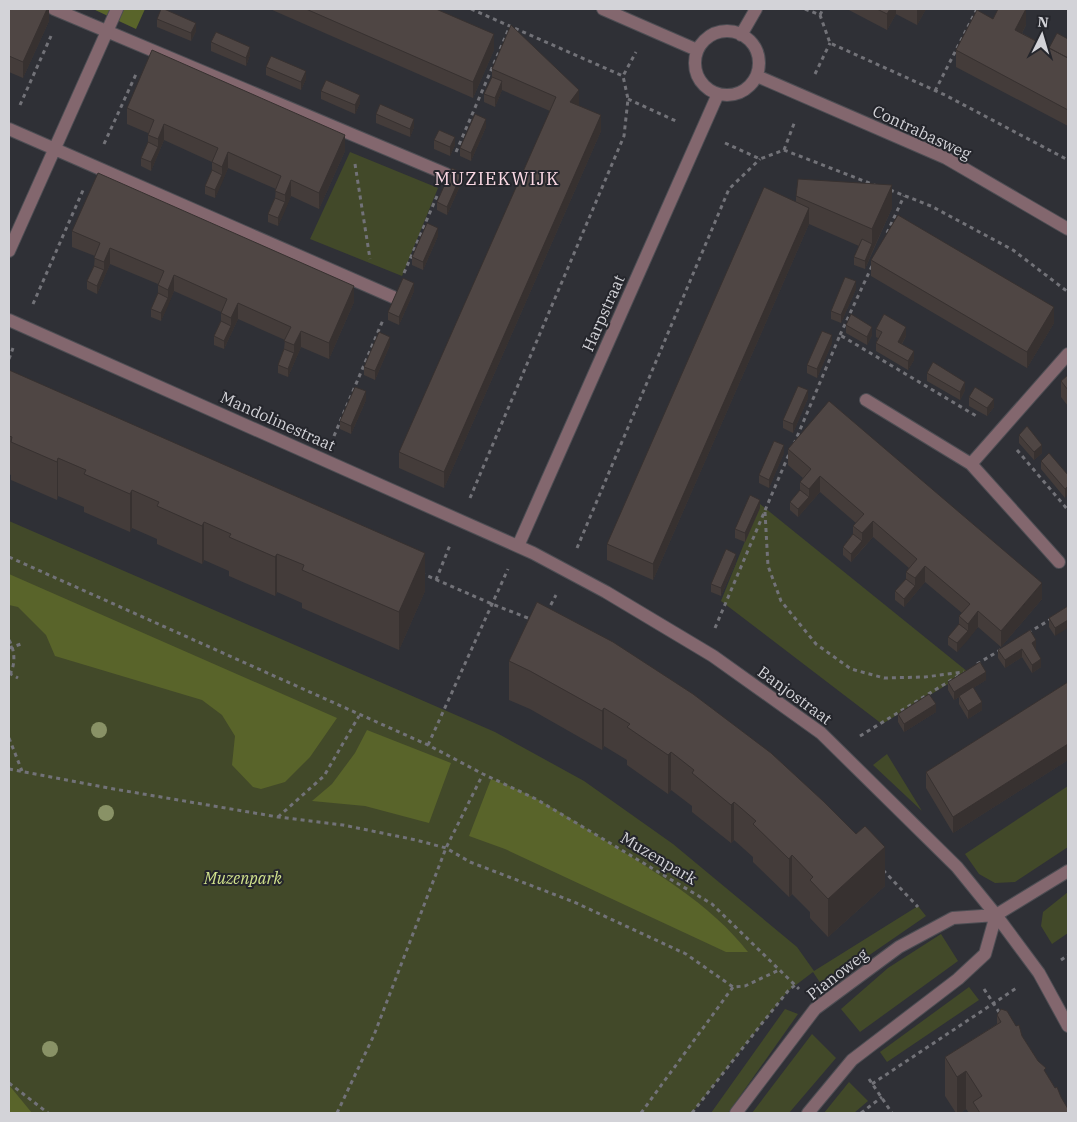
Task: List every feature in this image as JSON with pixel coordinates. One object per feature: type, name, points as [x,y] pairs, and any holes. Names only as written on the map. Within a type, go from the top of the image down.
[{"type":"street","points":[[9,251],[117,9]]},
{"type":"street","points":[[603,9],[698,50]]},
{"type":"street","points":[[741,35],[756,9]]},
{"type":"street","points":[[58,10],[446,174]]},
{"type":"street","points":[[727,31],[741,35],[752,43],[758,55],[757,76],[749,86],[738,94],[725,96],[706,88],[698,76],[695,63],[698,50],[706,38],[719,32],[727,31]]},
{"type":"street","name":"Contrabasweg","points":[[757,76],[946,158],[1068,229]]},
{"type":"street","name":"Harpstraat","points":[[518,546],[718,94]]},
{"type":"street","points":[[9,129],[393,297]]},
{"type":"street","name":"Mandolinestraat","points":[[9,320],[533,552]]},
{"type":"street","points":[[971,464],[1068,354]]},
{"type":"street","points":[[866,400],[971,464],[1058,562]]},
{"type":"street","name":"Banjostraat","points":[[533,552],[705,652],[821,732],[957,867],[996,915],[1039,974],[1068,1026]]},
{"type":"street","name":"Pianoweg","points":[[736,1113],[815,1009],[898,947],[953,918],[996,915],[1068,871]]},
{"type":"street","points":[[808,1113],[852,1060],[958,979],[985,954],[996,915]]},
{"type":"path","points":[[472,9],[623,76]]},
{"type":"path","points":[[805,9],[820,15]]},
{"type":"path","points":[[823,9],[820,15],[830,43],[945,95],[1068,160]]},
{"type":"path","points":[[935,91],[977,9]]},
{"type":"path","points":[[9,129],[58,10]]},
{"type":"path","points":[[324,460],[510,26]]},
{"type":"path","points":[[436,580],[624,136],[628,99],[623,76],[649,29]]},
{"type":"path","points":[[9,359],[147,49]]},
{"type":"path","points":[[628,99],[760,159]]},
{"type":"path","points":[[350,134],[375,289]]},
{"type":"path","points":[[546,615],[568,571],[729,189],[760,159],[784,150],[931,206],[1013,250],[1068,292]]},
{"type":"path","points":[[884,240],[904,196]]},
{"type":"path","points":[[705,652],[840,335],[872,266]]},
{"type":"path","points":[[840,335],[1000,430],[1068,510]]},
{"type":"path","points":[[765,511],[768,566],[781,601],[816,644],[851,669],[884,678],[925,677],[964,672]]},
{"type":"path","points":[[428,746],[518,546]]},
{"type":"path","name":"Muzenpark","points":[[9,557],[428,746],[536,799],[712,904],[796,985]]},
{"type":"path","points":[[418,572],[542,623]]},
{"type":"path","points":[[1020,638],[1052,618]]},
{"type":"path","points":[[9,640],[14,660],[9,674],[18,678]]},
{"type":"path","points":[[11,647],[21,644]]},
{"type":"path","points":[[838,749],[1004,647]]},
{"type":"path","points":[[278,817],[324,776],[359,716]]},
{"type":"path","points":[[9,738],[22,771]]},
{"type":"path","points":[[9,768],[278,817],[344,825],[416,840],[446,848],[470,862],[574,902],[686,954],[733,987],[745,986],[780,970]]},
{"type":"path","points":[[337,1113],[374,1035],[446,848],[483,774]]},
{"type":"path","points":[[882,868],[922,911],[940,926]]},
{"type":"path","points":[[872,1084],[1068,955]]},
{"type":"path","points":[[971,967],[1003,1019]]},
{"type":"path","name":"Pianoweg","points":[[692,1113],[763,1022],[796,985]]},
{"type":"path","points":[[641,1113],[733,987]]},
{"type":"path","points":[[9,1083],[48,1113]]},
{"type":"path","points":[[861,1113],[882,1097]]},
{"type":"green space","points":[[93,9],[145,9],[136,29]]},
{"type":"green space","points":[[350,152],[438,188],[402,276],[310,239]]},
{"type":"green space","points":[[760,504],[968,672],[882,724],[721,601]]},
{"type":"green space","name":"Muzenpark","points":[[9,521],[495,732],[584,781],[673,844],[797,947],[814,971],[918,906],[926,916],[823,987],[813,972],[788,991],[692,1113],[9,1113]]},
{"type":"green space","points":[[9,574],[337,718],[310,757],[285,782],[261,789],[253,787],[232,765],[235,736],[222,715],[202,700],[55,656],[46,635],[18,607],[9,605]]},
{"type":"green space","points":[[367,730],[451,763],[429,823],[365,806],[312,801],[332,784],[355,753]]},
{"type":"green space","points":[[887,754],[922,811],[873,765]]},
{"type":"green space","points":[[491,779],[506,784],[548,805],[680,889],[716,918],[748,952],[726,952],[505,849],[469,836]]},
{"type":"green space","points":[[1068,786],[1068,847],[1015,882],[995,883],[979,874],[965,854]]},
{"type":"green space","points":[[1068,892],[1068,933],[1052,944],[1041,926],[1043,912]]},
{"type":"green space","points":[[941,934],[958,961],[860,1032],[841,1009],[888,968]]},
{"type":"green space","points":[[969,987],[979,1000],[887,1062],[880,1052]]},
{"type":"green space","points":[[785,1009],[798,1014],[728,1113],[711,1113]]},
{"type":"green space","points":[[812,1034],[836,1058],[789,1113],[752,1113]]},
{"type":"green space","points":[[849,1082],[868,1101],[854,1113],[824,1113]]},
{"type":"green space","points":[[9,1085],[32,1113],[9,1113]]},
{"type":"building","points":[[9,9],[47,9],[23,62],[9,56]]},
{"type":"building","points":[[161,9],[196,23],[191,33],[157,19]]},
{"type":"building","points":[[306,9],[436,9],[494,34],[473,82]]},
{"type":"building","points":[[877,9],[890,9],[887,14]]},
{"type":"building","points":[[998,9],[1026,9],[1015,30],[1068,58],[1068,110],[956,50],[977,10],[993,19]]},
{"type":"building","points":[[511,25],[579,90],[570,102],[601,115],[444,472],[399,452],[556,97],[492,69]]},
{"type":"building","points":[[216,32],[250,47],[246,58],[211,42]]},
{"type":"building","points":[[1057,33],[1068,39],[1068,58],[1049,48]]},
{"type":"building","points":[[152,50],[345,135],[319,193],[291,180],[285,195],[275,191],[281,176],[228,152],[222,167],[212,162],[218,148],[164,124],[158,139],[148,135],[154,120],[127,108]]},
{"type":"building","points":[[271,56],[306,71],[301,82],[266,67]]},
{"type":"building","points":[[492,77],[502,81],[495,98],[484,94]]},
{"type":"building","points":[[326,80],[360,95],[355,105],[321,91]]},
{"type":"building","points":[[380,104],[414,119],[410,129],[376,114]]},
{"type":"building","points":[[475,114],[486,119],[471,153],[460,148]]},
{"type":"building","points":[[439,130],[455,137],[450,147],[434,140]]},
{"type":"building","points":[[148,142],[158,147],[151,162],[141,158]]},
{"type":"building","points":[[452,168],[462,173],[447,207],[437,202]]},
{"type":"building","points":[[212,170],[222,175],[215,190],[205,186]]},
{"type":"building","points":[[98,173],[354,286],[329,343],[301,331],[294,345],[284,341],[291,327],[238,303],[231,318],[221,313],[227,299],[174,275],[168,290],[158,285],[164,271],[110,248],[104,262],[94,258],[100,243],[72,231]]},
{"type":"building","points":[[798,179],[892,185],[872,229],[796,196]]},
{"type":"building","points":[[764,187],[809,208],[653,564],[607,544]]},
{"type":"building","points":[[275,198],[285,202],[278,218],[268,214]]},
{"type":"building","points":[[898,215],[1054,307],[1027,352],[871,260]]},
{"type":"building","points":[[427,223],[438,228],[423,262],[412,257]]},
{"type":"building","points":[[862,239],[872,244],[865,261],[854,257]]},
{"type":"building","points":[[94,266],[104,270],[97,286],[87,281]]},
{"type":"building","points":[[845,277],[856,281],[841,315],[831,311]]},
{"type":"building","points":[[403,278],[414,283],[399,317],[388,312]]},
{"type":"building","points":[[158,293],[168,298],[161,313],[151,309]]},
{"type":"building","points":[[851,314],[872,327],[867,337],[846,325]]},
{"type":"building","points":[[884,314],[906,327],[898,342],[914,351],[908,361],[876,343],[882,332],[876,329]]},
{"type":"building","points":[[221,321],[231,326],[224,341],[214,336]]},
{"type":"building","points":[[822,331],[832,335],[817,369],[807,365]]},
{"type":"building","points":[[379,332],[390,337],[375,371],[364,367]]},
{"type":"building","points":[[284,349],[294,353],[288,369],[278,365]]},
{"type":"building","points":[[933,362],[965,382],[960,392],[927,373]]},
{"type":"building","points":[[9,370],[425,553],[399,612],[302,570],[304,565],[277,554],[275,557],[229,537],[231,534],[204,522],[202,526],[157,506],[159,502],[132,490],[130,494],[84,474],[86,470],[58,458],[57,462],[11,442],[12,437],[9,436]]},
{"type":"building","points":[[1068,375],[1068,390],[1061,381]]},
{"type":"building","points":[[798,386],[808,390],[793,424],[783,420]]},
{"type":"building","points":[[355,387],[366,391],[351,426],[340,421]]},
{"type":"building","points":[[975,387],[994,399],[987,408],[969,397]]},
{"type":"building","points":[[829,401],[1042,583],[1001,631],[978,611],[968,624],[959,616],[970,604],[925,566],[915,578],[906,572],[917,559],[873,521],[862,533],[853,526],[864,514],[820,476],[809,489],[800,482],[811,469],[788,449]]},
{"type":"building","points":[[1027,426],[1042,445],[1034,452],[1019,435]]},
{"type":"building","points":[[774,441],[784,445],[769,480],[759,475]]},
{"type":"building","points":[[1049,453],[1068,475],[1068,486],[1065,489],[1041,461]]},
{"type":"building","points":[[800,490],[809,497],[798,509],[790,502]]},
{"type":"building","points":[[750,495],[760,500],[745,533],[735,529]]},
{"type":"building","points":[[853,534],[862,541],[851,554],[843,547]]},
{"type":"building","points":[[726,549],[736,554],[721,588],[711,584]]},
{"type":"building","points":[[906,579],[915,586],[904,599],[895,591]]},
{"type":"building","points":[[537,602],[613,642],[693,694],[771,753],[856,834],[865,826],[885,847],[828,899],[810,880],[813,877],[792,855],[789,859],[753,824],[756,821],[734,802],[731,805],[692,773],[694,770],[671,752],[668,755],[627,727],[630,724],[604,708],[602,711],[509,661]]},
{"type":"building","points":[[1068,606],[1068,620],[1055,628],[1049,618]]},
{"type":"building","points":[[959,624],[968,631],[957,643],[948,637]]},
{"type":"building","points":[[1030,630],[1036,640],[1032,643],[1041,659],[1032,665],[1022,649],[1005,660],[998,650]]},
{"type":"building","points":[[980,662],[986,672],[954,692],[948,682]]},
{"type":"building","points":[[1068,682],[1068,744],[953,817],[926,772]]},
{"type":"building","points":[[973,687],[982,702],[968,711],[959,696]]},
{"type":"building","points":[[929,694],[936,704],[904,724],[898,714]]},
{"type":"building","points":[[1001,1009],[1007,1011],[1016,1026],[1019,1025],[1022,1036],[1038,1061],[1046,1068],[1044,1070],[1055,1088],[1057,1087],[1068,1109],[1068,1113],[980,1113],[973,1102],[982,1096],[966,1071],[957,1077],[945,1057],[1001,1022],[997,1015]]},
{"type":"district","name":"MUZIEKWIJK","points":[[497,179]]}]
